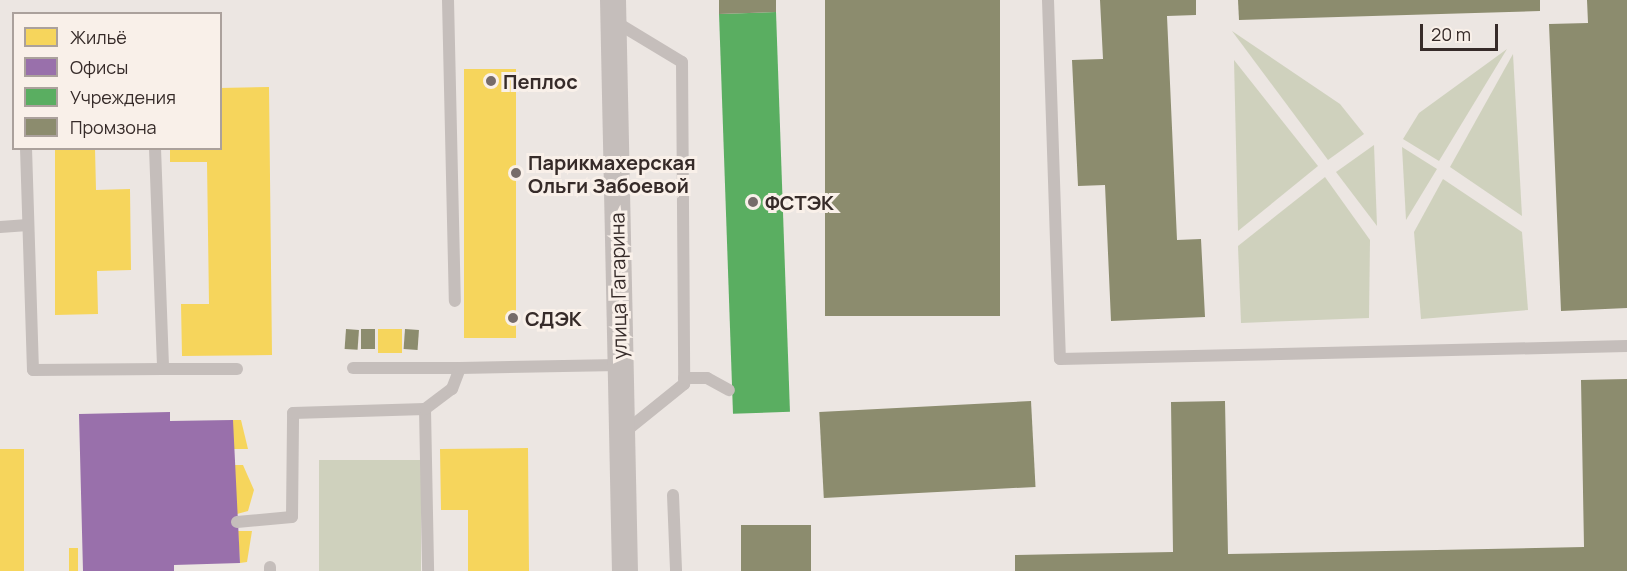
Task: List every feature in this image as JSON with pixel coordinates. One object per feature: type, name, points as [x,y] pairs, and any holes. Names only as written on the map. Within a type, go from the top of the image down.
[{"type":"street","name":"улица Гагарина","points":[[614,11],[619,364],[625,571]]},
{"type":"lane","points":[[448,0],[455,301]]},
{"type":"lane","points":[[1048,0],[1060,359],[1627,346]]},
{"type":"lane","points":[[614,11],[682,62],[684,384],[621,435]]},
{"type":"lane","points":[[26,150],[33,370],[237,369]]},
{"type":"lane","points":[[155,150],[163,369]]},
{"type":"lane","points":[[0,227],[28,225]]},
{"type":"lane","points":[[352,368],[619,364]]},
{"type":"lane","points":[[237,522],[292,517],[293,413],[425,410],[452,389],[460,368]]},
{"type":"lane","points":[[684,378],[707,378],[729,390]]},
{"type":"lane","points":[[425,410],[428,571]]},
{"type":"lane","points":[[673,495],[676,571]]},
{"type":"green space","points":[[1232,31],[1340,104],[1364,134],[1328,160]]},
{"type":"green space","points":[[1507,49],[1439,161],[1403,139],[1419,113]]},
{"type":"green space","points":[[1513,54],[1522,216],[1450,167]]},
{"type":"green space","points":[[1234,60],[1318,166],[1238,231]]},
{"type":"green space","points":[[1374,145],[1377,226],[1336,172]]},
{"type":"green space","points":[[1402,147],[1437,169],[1406,220]]},
{"type":"green space","points":[[1325,177],[1370,240],[1369,318],[1241,323],[1238,246]]},
{"type":"green space","points":[[1443,179],[1522,232],[1528,310],[1421,319],[1414,232]]},
{"type":"green space","points":[[319,460],[421,460],[421,571],[319,571]]},
{"type":"building: Жильё","points":[[464,69],[516,69],[516,338],[464,338]]},
{"type":"building: Жильё","points":[[269,87],[272,355],[182,356],[181,304],[209,304],[207,162],[170,162],[170,150],[222,150],[222,88]]},
{"type":"building: Жильё","points":[[55,150],[95,150],[96,190],[130,189],[131,270],[97,271],[98,314],[55,315]]},
{"type":"building: Жильё","points":[[378,329],[402,329],[402,353],[378,353]]},
{"type":"building: Жильё","points":[[233,420],[241,420],[248,449],[233,449]]},
{"type":"building: Жильё","points":[[528,448],[529,571],[468,571],[468,510],[441,510],[440,449]]},
{"type":"building: Жильё","points":[[0,449],[24,449],[24,571],[0,571]]},
{"type":"building: Жильё","points":[[234,465],[243,465],[254,490],[248,511],[237,514]]},
{"type":"building: Жильё","points":[[238,531],[252,531],[247,562],[240,563]]},
{"type":"building: Жильё","points":[[69,548],[78,548],[78,571],[69,571]]},
{"type":"building: Офисы","points":[[170,412],[170,421],[233,420],[240,563],[174,565],[174,571],[83,571],[79,414]]},
{"type":"building: Учреждения","name":"ФСТЭК","points":[[776,12],[790,412],[733,414],[719,14]]},
{"type":"building: Промзона","points":[[719,0],[776,0],[776,12],[719,14]]},
{"type":"building: Промзона","points":[[825,0],[1000,0],[1000,316],[825,316]]},
{"type":"building: Промзона","points":[[1100,0],[1196,0],[1196,15],[1167,16],[1177,240],[1201,239],[1205,317],[1111,321],[1105,185],[1078,186],[1072,60],[1103,59]]},
{"type":"building: Промзона","points":[[1238,0],[1540,0],[1540,11],[1239,20]]},
{"type":"building: Промзона","points":[[1587,0],[1627,0],[1627,308],[1561,311],[1549,24],[1588,23]]},
{"type":"building: Промзона","points":[[346,329],[359,330],[358,350],[345,349]]},
{"type":"building: Промзона","points":[[361,329],[375,329],[375,349],[361,349]]},
{"type":"building: Промзона","points":[[405,329],[419,330],[418,350],[404,349]]},
{"type":"building: Промзона","points":[[1627,379],[1627,571],[1015,571],[1015,555],[1173,552],[1171,402],[1225,401],[1228,554],[1584,547],[1581,380]]},
{"type":"building: Промзона","points":[[1031,401],[1036,487],[824,498],[819,412]]},
{"type":"building: Промзона","points":[[741,525],[811,525],[811,571],[741,571]]},
{"type":"place","name":"Пеплос","points":[[491,81]]},
{"type":"place","name":"Парикмахерская Ольги Забоевой","points":[[516,173]]},
{"type":"place","name":"ФСТЭК","points":[[753,202]]},
{"type":"place","name":"СДЭК","points":[[513,318]]}]
